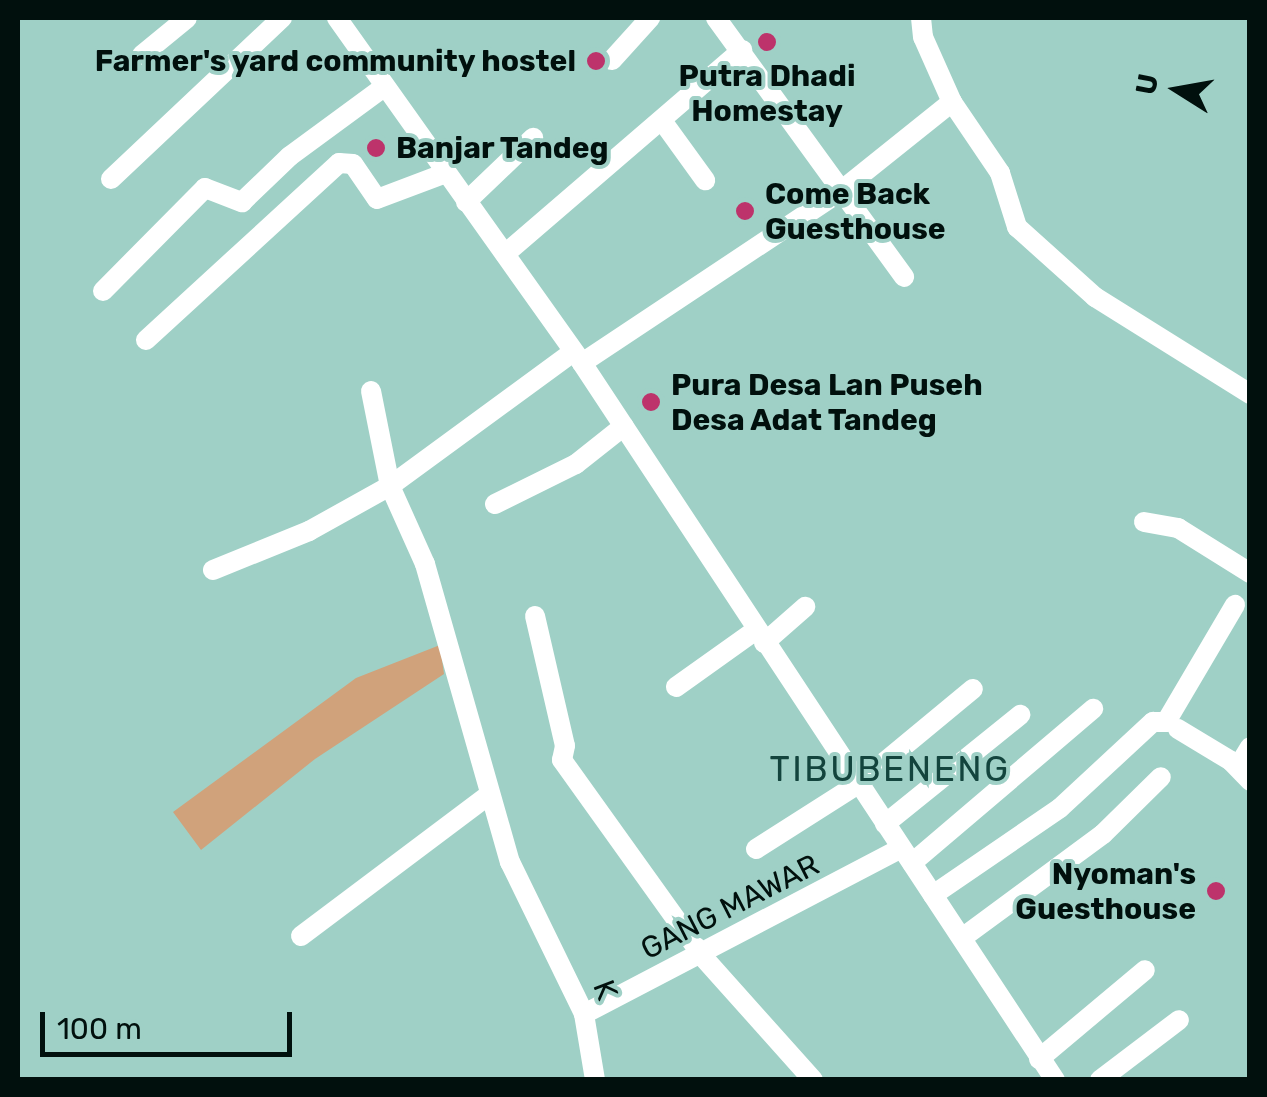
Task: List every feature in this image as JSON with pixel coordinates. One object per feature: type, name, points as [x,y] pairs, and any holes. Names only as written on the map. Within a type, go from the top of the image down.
[{"type":"street","points":[[142,55],[187,18]]},
{"type":"street","points":[[111,179],[282,18]]},
{"type":"street","points":[[337,18],[624,426],[1055,1080]]},
{"type":"street","points":[[612,60],[650,18]]},
{"type":"street","points":[[716,18],[904,277]]},
{"type":"street","points":[[921,18],[923,37],[952,102],[990,152],[1017,228],[1048,261],[1207,373],[1250,394]]},
{"type":"street","points":[[505,254],[742,50]]},
{"type":"street","points":[[103,290],[204,188],[242,202],[290,156],[384,87]]},
{"type":"street","points":[[213,570],[309,531],[390,486],[578,358],[842,190],[952,102]]},
{"type":"street","points":[[662,122],[705,180]]},
{"type":"street","points":[[466,202],[533,138]]},
{"type":"street","points":[[146,340],[326,170],[353,164],[368,195],[377,199],[446,174]]},
{"type":"street","name":"K","points":[[371,391],[390,486],[425,564],[510,862],[584,1014],[595,1080]]},
{"type":"street","points":[[495,504],[576,464],[624,426]]},
{"type":"street","points":[[1144,522],[1178,528],[1250,573]]},
{"type":"street","points":[[933,895],[1007,849],[1153,722],[1166,722],[1235,605]]},
{"type":"street","points":[[676,686],[805,607]]},
{"type":"street","points":[[535,616],[566,746],[562,760],[703,957],[812,1080]]},
{"type":"street","points":[[756,848],[858,784],[973,689]]},
{"type":"street","name":"GANG MAWAR","points":[[584,1014],[906,856],[1094,709]]},
{"type":"street","points":[[885,824],[1020,715]]},
{"type":"street","points":[[1178,729],[1244,774],[1250,747]]},
{"type":"street","points":[[962,938],[1103,834],[1161,776]]},
{"type":"street","points":[[301,936],[490,794]]},
{"type":"street","points":[[1039,1059],[1144,970]]},
{"type":"street","points":[[1100,1080],[1179,1020]]},
{"type":"shaded area","points":[[440,645],[444,674],[315,759],[201,850],[173,812],[356,678]]},
{"type":"place","name":"Putra Dhadi Homestay","points":[[767,42]]},
{"type":"place","name":"Farmer's yard community hostel","points":[[596,61]]},
{"type":"place","name":"Banjar Tandeg","points":[[376,148]]},
{"type":"place","name":"Come Back Guesthouse","points":[[745,211]]},
{"type":"place","name":"Pura Desa Lan Puseh Desa Adat Tandeg","points":[[651,402]]},
{"type":"place","name":"Nyoman's Guesthouse","points":[[1216,891]]},
{"type":"district","name":"TIBUBENENG","points":[[890,769]]}]
